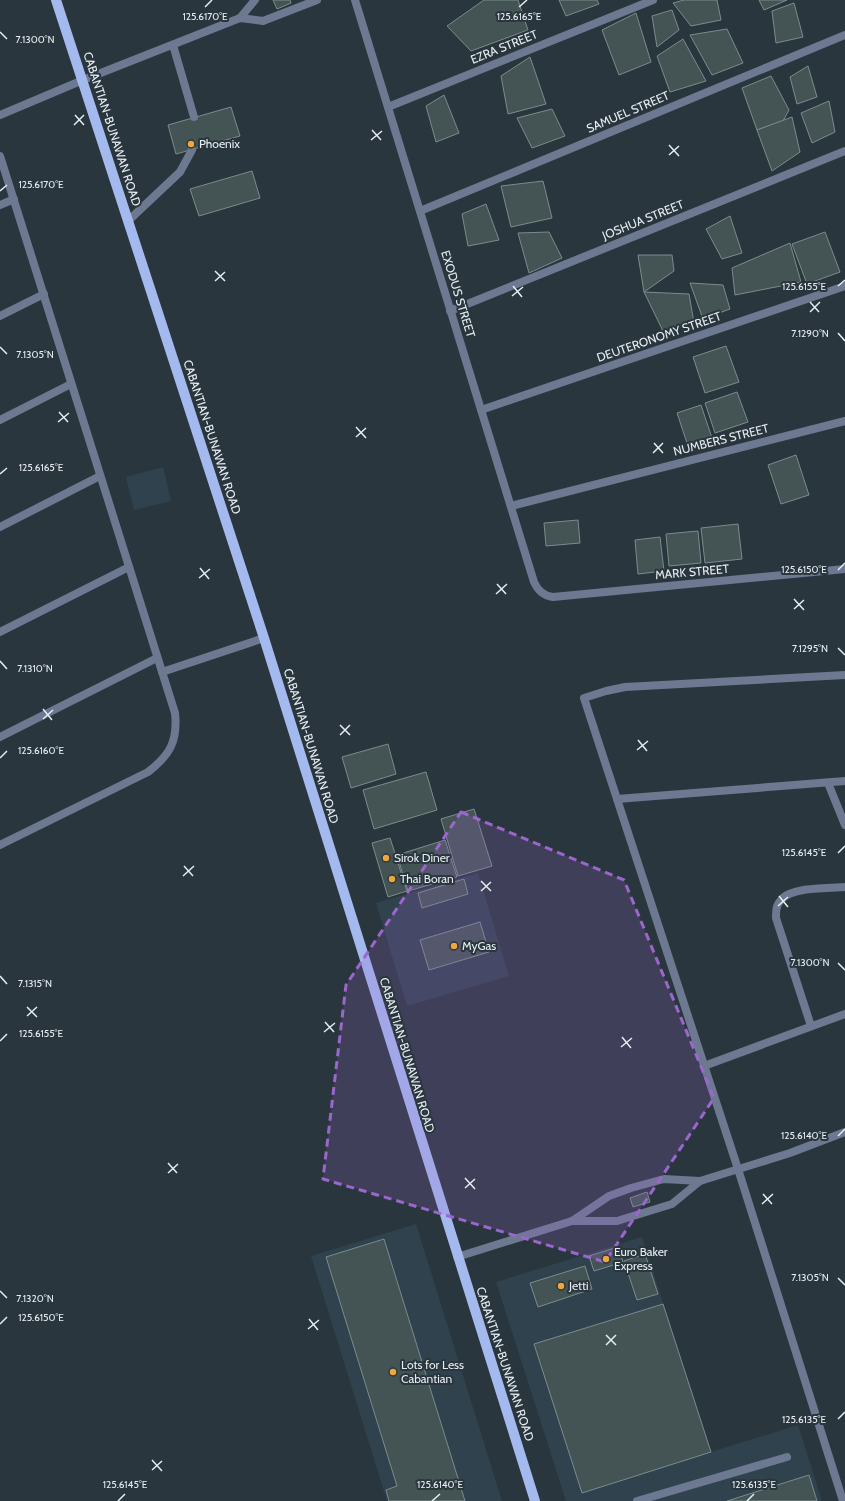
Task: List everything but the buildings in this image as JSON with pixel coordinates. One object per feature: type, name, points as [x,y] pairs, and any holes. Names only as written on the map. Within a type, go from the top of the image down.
[{"type":"main road","name":"CABANTIAN-BUNAWAN ROAD","points":[[56,0],[264,638],[457,1257],[535,1501]]},
{"type":"street","points":[[0,115],[83,80],[240,18],[256,0]]},
{"type":"street","points":[[240,18],[263,21],[317,0]]},
{"type":"street","name":"EXODUS STREET","points":[[355,0],[534,582],[542,592]]},
{"type":"street","name":"EZRA STREET","points":[[388,107],[653,0]]},
{"type":"street","name":"SAMUEL STREET","points":[[420,212],[845,35]]},
{"type":"street","points":[[173,45],[194,118]]},
{"type":"street","points":[[128,221],[180,172],[192,150]]},
{"type":"street","name":"JOSHUA STREET","points":[[450,311],[845,151]]},
{"type":"street","points":[[0,156],[175,713],[176,728],[173,742],[167,753],[160,763],[148,772],[0,845]]},
{"type":"street","points":[[0,205],[14,199]]},
{"type":"street","name":"DEUTERONOMY STREET","points":[[481,410],[845,286]]},
{"type":"street","points":[[0,316],[44,294]]},
{"type":"street","points":[[0,420],[71,384]]},
{"type":"street","name":"NUMBERS STREET","points":[[510,506],[845,421]]},
{"type":"street","points":[[0,527],[100,476]]},
{"type":"street","points":[[0,632],[129,567]]},
{"type":"street","name":"MARK STREET","points":[[542,592],[553,597],[845,569]]},
{"type":"street","points":[[162,672],[264,638]]},
{"type":"street","points":[[0,737],[157,658]]},
{"type":"street","points":[[843,1501],[738,1169],[584,698],[606,691],[625,688],[845,675]]},
{"type":"street","points":[[617,799],[845,781]]},
{"type":"street","points":[[828,783],[845,825]]},
{"type":"street","points":[[811,1026],[776,918],[776,908],[781,900],[787,895],[796,892],[845,887]]},
{"type":"street","points":[[704,1066],[845,1014]]},
{"type":"street","points":[[457,1257],[572,1221],[609,1196],[631,1188],[664,1179],[700,1181],[790,1153],[845,1132]]},
{"type":"street","points":[[572,1221],[617,1221],[672,1204],[700,1181]]},
{"type":"street","points":[[637,1501],[787,1457]]},
{"type":"highlighted area","points":[[461,812],[624,880],[714,1098],[605,1262],[323,1179],[346,985]]},
{"type":"shaded area","points":[[163,467],[171,501],[134,510],[126,477]]},
{"type":"shaded area","points":[[478,873],[509,976],[407,1006],[376,903]]},
{"type":"shaded area","points":[[416,1224],[502,1501],[387,1501],[311,1256]]},
{"type":"shaded area","points":[[642,1237],[711,1452],[798,1425],[822,1501],[566,1501],[496,1282]]},
{"type":"place","name":"Phoenix","points":[[191,144]]},
{"type":"place","name":"Sirok Diner","points":[[386,858]]},
{"type":"place","name":"Thai Boran","points":[[392,879]]},
{"type":"place","name":"MyGas","points":[[454,946]]},
{"type":"place","name":"Euro Baker Express","points":[[606,1259]]},
{"type":"place","name":"Jetti","points":[[561,1286]]},
{"type":"place","name":"Lots for Less Cabantian","points":[[393,1372]]}]
